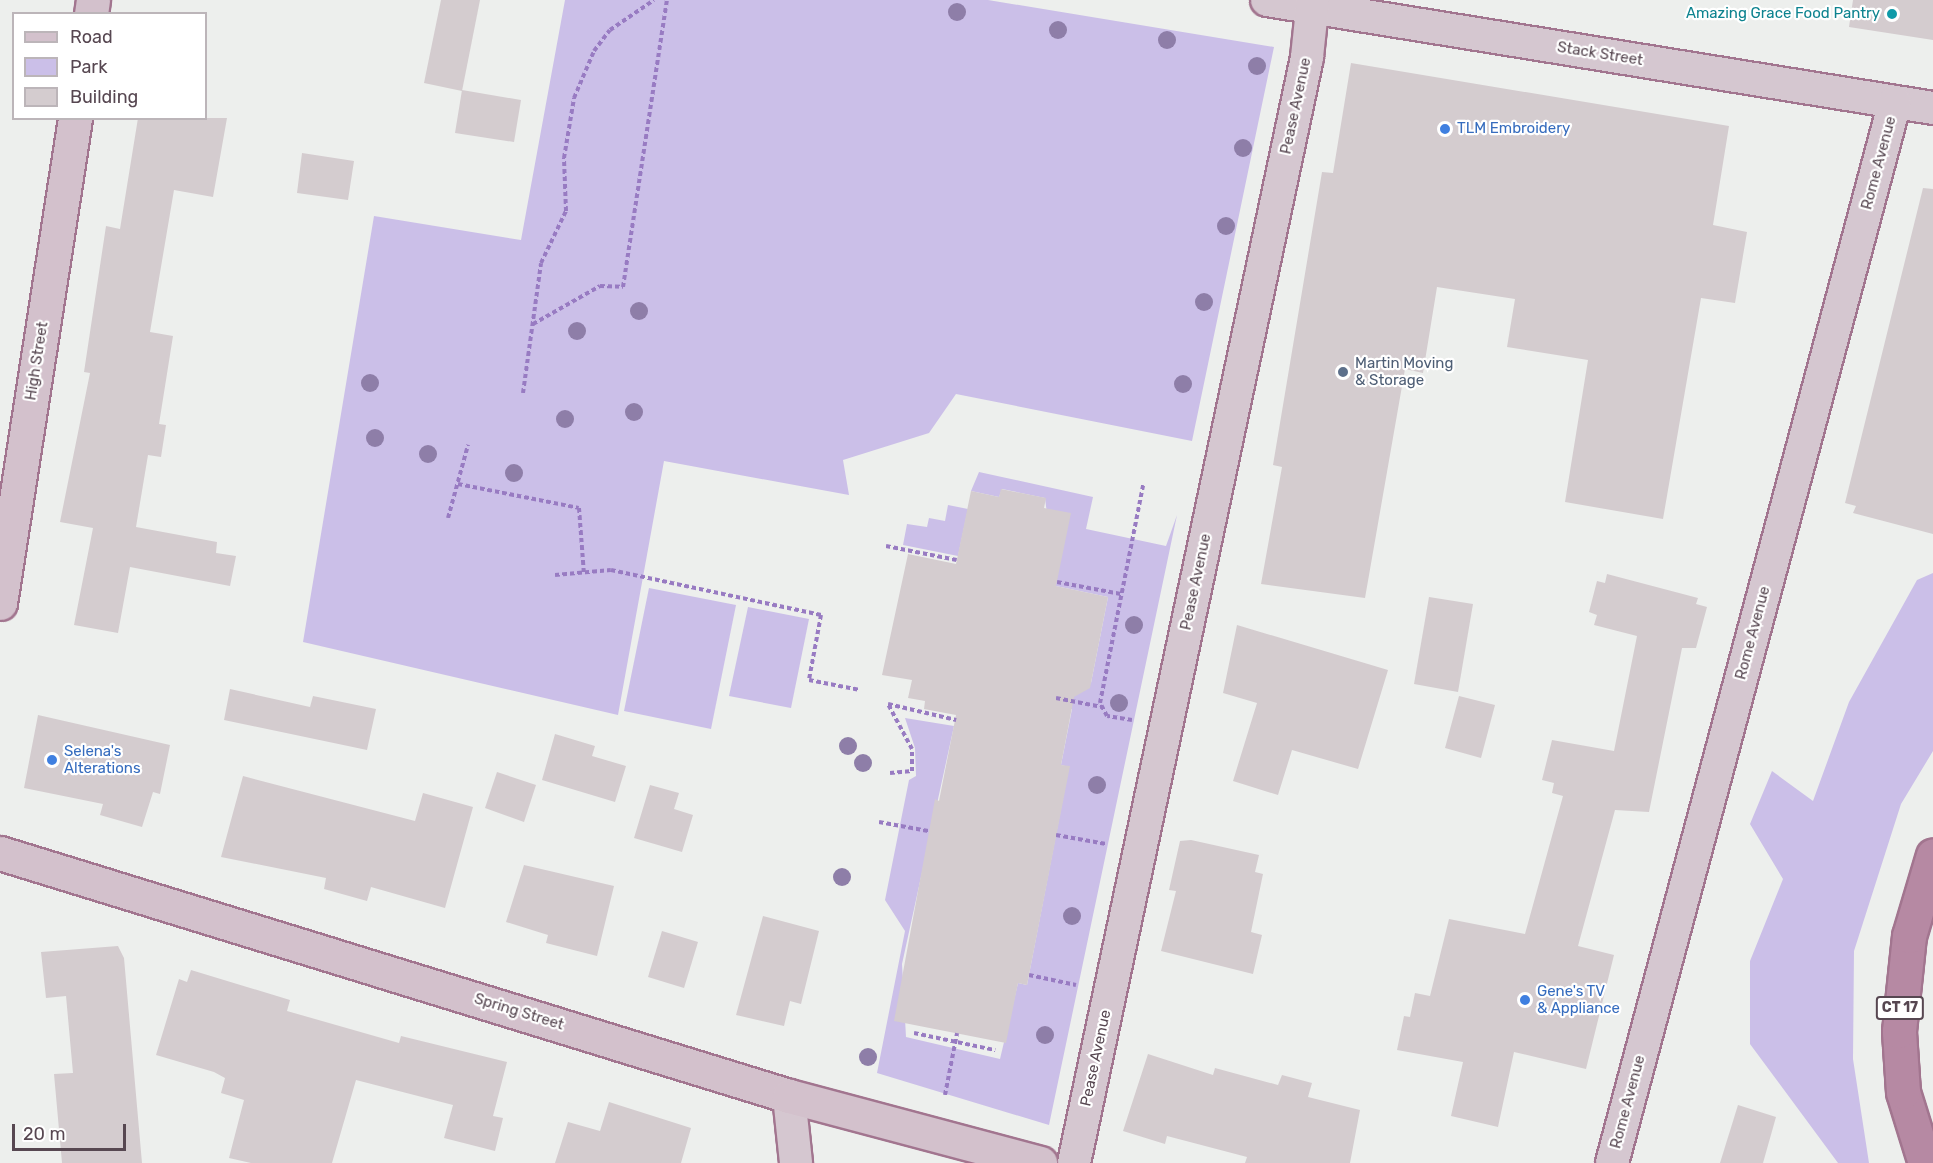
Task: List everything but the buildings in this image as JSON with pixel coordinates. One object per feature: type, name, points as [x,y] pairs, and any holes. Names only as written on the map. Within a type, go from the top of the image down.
[{"type":"highway","name":"CT 17","points":[[1925,1163],[1903,1092],[1899,1031],[1909,936],[1933,855]]},
{"type":"street","name":"Stack Street","points":[[1267,0],[1312,4],[1933,108]]},
{"type":"street","name":"Pease Avenue","points":[[1074,1163],[1307,57],[1312,4]]},
{"type":"street","name":"Rome Avenue","points":[[1612,1163],[1895,102]]},
{"type":"street","name":"High Street","points":[[0,603],[75,120]]},
{"type":"street","name":"Spring Street","points":[[0,853],[789,1096],[1040,1163]]},
{"type":"street","points":[[789,1096],[796,1163]]},
{"type":"path","points":[[523,393],[541,263],[566,211],[564,158],[574,98],[594,51],[610,30],[654,0]]},
{"type":"path","points":[[532,324],[600,286],[623,287],[667,0]]},
{"type":"path","points":[[448,518],[468,445]]},
{"type":"path","points":[[458,484],[579,508],[584,574]]},
{"type":"path","points":[[1138,722],[1107,716],[1103,708],[1121,594],[1143,485]]},
{"type":"path","points":[[886,546],[957,560]]},
{"type":"path","points":[[555,575],[611,570],[821,615],[809,680],[860,690]]},
{"type":"path","points":[[1057,582],[1121,594]]},
{"type":"path","points":[[1056,699],[1103,708]]},
{"type":"path","points":[[890,773],[912,771],[912,749],[888,704],[956,720]]},
{"type":"path","points":[[879,822],[928,831]]},
{"type":"path","points":[[1056,835],[1112,846]]},
{"type":"path","points":[[1029,975],[1083,986]]},
{"type":"path","points":[[914,1033],[995,1050]]},
{"type":"path","points":[[945,1095],[957,1033]]},
{"type":"green space","points":[[565,0],[988,0],[1274,47],[1192,441],[956,394],[929,433],[843,460],[849,495],[664,461],[618,715],[303,642],[374,216],[521,240]]},
{"type":"green space","points":[[979,472],[1093,497],[1086,529],[1166,546],[1177,515],[1049,1125],[877,1073],[905,931],[885,900],[909,780],[916,776],[915,748],[905,718],[954,726],[902,964],[906,1037],[1000,1059],[1018,983],[1027,985],[1069,767],[1061,765],[1072,709],[1055,706],[1091,683],[1108,597],[1056,586],[1045,498],[1002,489],[999,497],[971,491]]},
{"type":"green space","points":[[948,505],[968,509],[958,556],[903,545],[907,524],[927,527],[929,518],[945,521]]},
{"type":"green space","points":[[1933,573],[1933,751],[1901,804],[1854,951],[1853,1059],[1869,1163],[1838,1163],[1750,1044],[1750,961],[1783,879],[1750,824],[1772,771],[1813,801],[1849,702],[1917,580]]},
{"type":"green space","points":[[649,588],[736,605],[711,729],[624,711]]},
{"type":"green space","points":[[748,607],[809,619],[791,708],[729,696]]},
{"type":"place","name":"Amazing Grace Food Pantry","points":[[1892,14]]},
{"type":"place","name":"TLM Embroidery","points":[[1445,129]]},
{"type":"place","name":"Martin Moving & Storage","points":[[1343,372]]},
{"type":"place","name":"Selena's Alterations","points":[[52,760]]},
{"type":"place","name":"Gene's TV & Appliance","points":[[1525,1000]]}]
